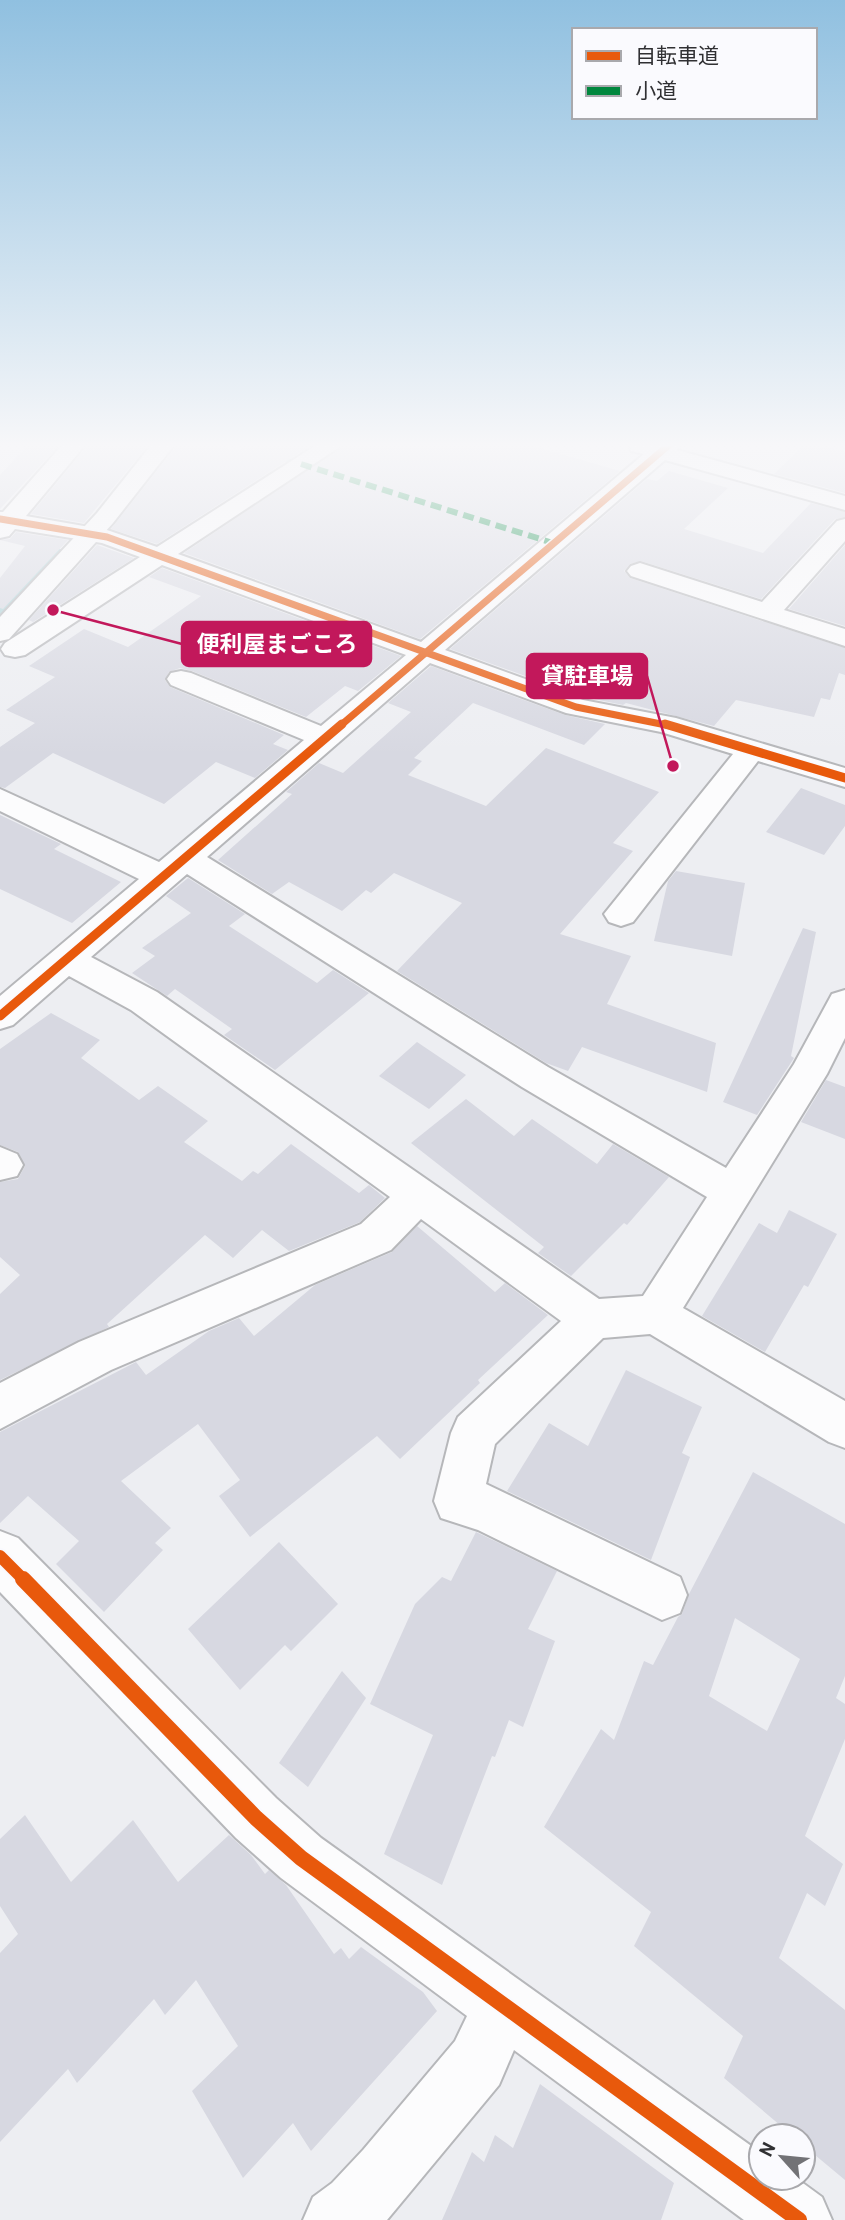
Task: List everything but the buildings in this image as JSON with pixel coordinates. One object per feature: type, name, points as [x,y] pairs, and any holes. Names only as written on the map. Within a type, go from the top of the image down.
[{"type":"street","points":[[4,649],[80,548]]},
{"type":"street","points":[[135,548],[587,710],[658,723],[845,779]]},
{"type":"street","points":[[4,649],[173,548]]},
{"type":"street","points":[[0,1016],[548,548]]},
{"type":"street","points":[[769,611],[826,548]]},
{"type":"street","points":[[640,571],[845,638]]},
{"type":"street","points":[[181,679],[326,738]]},
{"type":"street","points":[[621,914],[751,750]]},
{"type":"street","points":[[0,799],[173,868],[201,868],[536,1077],[733,1192]]},
{"type":"street","points":[[66,960],[144,1001],[593,1319]]},
{"type":"street","points":[[655,1314],[808,1074],[845,1003]]},
{"type":"street","points":[[0,1407],[94,1356],[376,1237],[419,1195]]},
{"type":"street","points":[[662,1595],[484,1507],[458,1501],[474,1433],[593,1319],[655,1314],[845,1426]]},
{"type":"street","points":[[0,1556],[278,1838],[326,1878],[799,2220]]},
{"type":"street","points":[[336,2220],[355,2206],[386,2173],[477,2063],[503,2006]]},
{"type":"waterway","points":[[0,613],[60,550]]},
{"type":"cycle path","points":[[136,548],[576,707],[666,724],[845,778]]},
{"type":"cycle path","points":[[0,1016],[549,548]]},
{"type":"cycle path","points":[[0,1556],[256,1818],[301,1858],[799,2220]]},
{"type":"place","name":"便利屋まごころ","points":[[53,610]]},
{"type":"place","name":"貸駐車場","points":[[673,766]]}]
